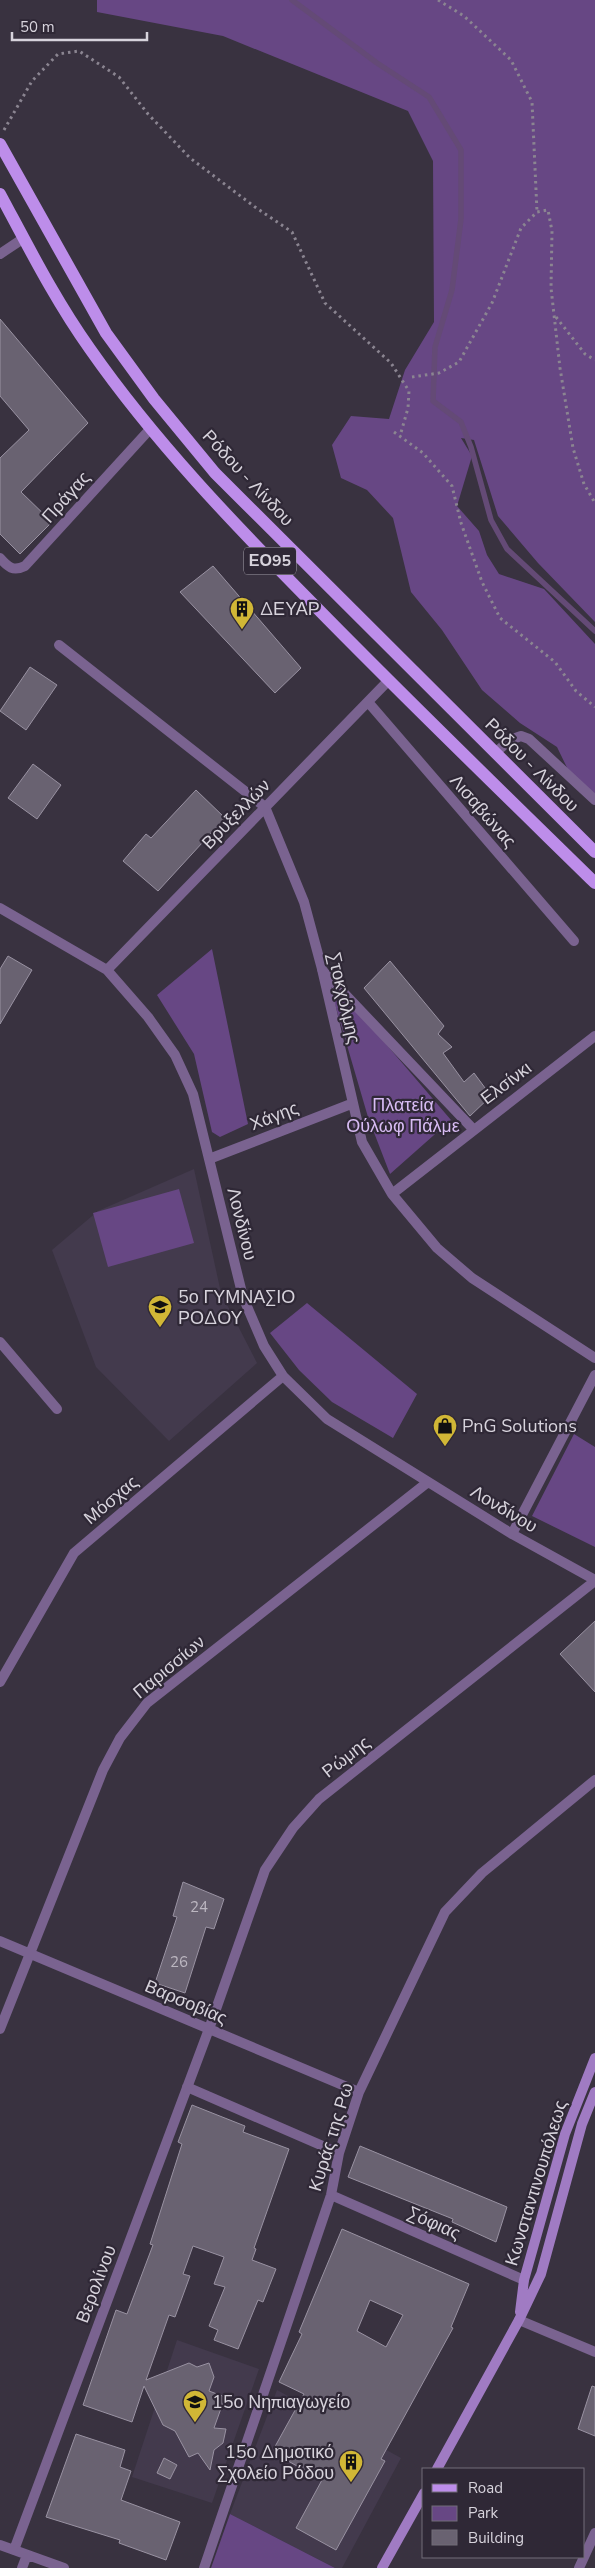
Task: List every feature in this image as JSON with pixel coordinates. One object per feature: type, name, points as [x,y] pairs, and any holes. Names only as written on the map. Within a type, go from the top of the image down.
[{"type":"main road","name":"Ρόδου - Λίνδου","points":[[2,138],[90,309],[154,400],[215,472],[595,852]]},
{"type":"main road","name":"ΕΟ95","points":[[0,194],[88,347],[151,428],[242,532],[388,681],[595,883]]},
{"type":"main road","name":"Κωνσταντινουπόλεως","points":[[519,2320],[524,2280],[565,2134],[595,2058]]},
{"type":"main road","name":"Κωνσταντινουπόλεως","points":[[438,2468],[519,2320],[541,2274],[582,2124],[595,2092]]},
{"type":"main road","points":[[382,2568],[422,2497]]},
{"type":"street","points":[[0,254],[24,238]]},
{"type":"street","name":"Πράγας","points":[[0,558],[11,569],[18,570],[25,566],[151,428]]},
{"type":"street","name":"Στοκχόλμης","points":[[59,645],[265,807],[304,902],[322,969],[351,1104],[362,1142],[392,1194],[437,1248],[472,1278],[595,1358]]},
{"type":"street","name":"Βρυξελλών","points":[[107,970],[388,681]]},
{"type":"street","name":"Λισαβώνας","points":[[368,702],[574,941]]},
{"type":"street","points":[[494,753],[510,740],[521,736],[530,739],[595,800]]},
{"type":"street","name":"Λονδίνου","points":[[0,908],[107,970],[148,1016],[175,1055],[193,1094],[243,1297],[264,1346],[283,1376],[327,1419],[512,1534],[595,1580]]},
{"type":"street","points":[[322,969],[472,1129]]},
{"type":"street","name":"Ελσίνκι","points":[[392,1194],[472,1129],[595,1036]]},
{"type":"street","name":"Χάγης","points":[[209,1159],[351,1104]]},
{"type":"street","points":[[0,1342],[57,1409]]},
{"type":"street","points":[[512,1534],[595,1375]]},
{"type":"street","name":"Μόσχας","points":[[0,1682],[74,1553],[283,1376]]},
{"type":"street","name":"Παρισσίων","points":[[0,2029],[103,1770],[120,1738],[147,1703],[428,1482]]},
{"type":"street","name":"Ρώμης","points":[[210,2029],[265,1870],[293,1828],[319,1799],[595,1580]]},
{"type":"street","name":"Κυράς της Ρω","points":[[204,2568],[331,2196],[339,2153],[359,2092],[445,1912],[482,1873],[595,1780]]},
{"type":"street","name":"Βαρσοβίας","points":[[0,1941],[359,2092]]},
{"type":"street","name":"Βερολίνου","points":[[14,2550],[210,2029]]},
{"type":"street","points":[[188,2088],[339,2153]]},
{"type":"street","name":"Σόφιας","points":[[331,2196],[524,2280]]},
{"type":"street","points":[[519,2320],[595,2352]]},
{"type":"street","points":[[585,2555],[595,2534]]},
{"type":"street","points":[[0,2545],[64,2568]]},
{"type":"street","points":[[22,2568],[27,2555]]},
{"type":"path","points":[[438,0],[464,16],[511,60],[532,102],[537,212]]},
{"type":"path","points":[[2,138],[32,81],[58,54],[79,51],[119,77],[148,114],[190,158],[292,232],[325,303],[391,363],[409,391],[408,408],[400,436]]},
{"type":"path","points":[[412,377],[439,373],[459,362],[472,342],[492,303],[521,228],[537,212],[548,210],[552,232],[551,288],[560,368],[573,448],[584,484],[595,503]]},
{"type":"path","points":[[554,315],[585,354],[595,360]]},
{"type":"path","points":[[394,432],[423,453],[452,486],[461,523],[482,582],[500,618],[555,662],[576,691],[595,707]]},
{"type":"shaded area","name":"5ο ΓΥΜΝΑΣΙΟ ΡΟΔΟΥ","points":[[194,1169],[221,1293],[257,1363],[169,1441],[96,1367],[52,1250],[98,1211]]},
{"type":"shaded area","name":"15ο Νηπιαγωγείο","points":[[177,2340],[259,2369],[212,2503],[132,2477]]},
{"type":"shaded area","points":[[277,2390],[401,2458],[342,2568],[335,2568],[230,2514]]},
{"type":"green space","points":[[97,0],[595,0],[595,622],[538,563],[498,516],[474,440],[461,438],[472,456],[457,506],[479,531],[487,555],[499,574],[544,589],[595,644],[595,801],[574,782],[557,747],[520,723],[482,690],[442,630],[411,592],[393,518],[367,490],[341,478],[332,445],[351,416],[389,419],[405,370],[434,322],[433,161],[408,111],[223,36],[97,12]]},
{"type":"green space","points":[[212,949],[248,1124],[220,1137],[212,1132],[194,1054],[157,995]]},
{"type":"green space","name":"Πλατεία Ούλωφ Πάλμε","points":[[344,995],[451,1120],[390,1174],[368,1117],[334,1001]]},
{"type":"green space","points":[[179,1189],[194,1243],[108,1267],[93,1213]]},
{"type":"green space","points":[[307,1303],[417,1394],[393,1438],[332,1402],[299,1370],[270,1333]]},
{"type":"green space","points":[[574,1434],[595,1447],[595,1547],[532,1516]]},
{"type":"green space","points":[[230,2514],[335,2568],[211,2568]]},
{"type":"building","points":[[0,319],[88,423],[21,492],[52,522],[20,554],[0,534],[0,458],[29,430],[0,396]]},
{"type":"building","name":"ΔΕΥΑΡ","points":[[213,566],[301,668],[275,693],[180,592]]},
{"type":"building","points":[[30,667],[57,685],[26,730],[0,711]]},
{"type":"building","points":[[33,764],[61,785],[37,819],[8,798]]},
{"type":"building","points":[[196,790],[225,818],[158,891],[123,861],[146,834],[151,838]]},
{"type":"building","points":[[8,956],[32,970],[0,1024],[0,969]]},
{"type":"building","points":[[390,961],[444,1026],[438,1034],[452,1047],[443,1053],[464,1082],[474,1073],[491,1096],[470,1116],[364,988]]},
{"type":"building","points":[[595,1621],[595,1692],[560,1654]]},
{"type":"building","points":[[183,1882],[224,1899],[214,1929],[206,1927],[185,1993],[155,1983],[177,1917],[173,1916]]},
{"type":"building","points":[[192,2105],[245,2126],[243,2132],[289,2149],[254,2248],[256,2249],[252,2260],[276,2269],[263,2302],[258,2300],[238,2349],[214,2340],[218,2330],[209,2326],[225,2287],[214,2284],[224,2257],[193,2246],[183,2274],[190,2276],[175,2317],[169,2315],[146,2380],[189,2363],[197,2367],[209,2363],[214,2377],[209,2391],[225,2397],[214,2428],[226,2429],[223,2443],[214,2450],[210,2470],[198,2453],[189,2457],[175,2431],[163,2425],[144,2386],[132,2422],[83,2405],[116,2310],[127,2314],[153,2245],[150,2244],[182,2144],[178,2142]]},
{"type":"building","points":[[360,2146],[507,2207],[496,2242],[452,2222],[453,2219],[348,2177]]},
{"type":"building","points":[[342,2229],[469,2284],[451,2327],[453,2328],[381,2459],[385,2461],[336,2550],[296,2528],[322,2480],[272,2452],[304,2394],[279,2382],[302,2334],[299,2332]],"holes":[[[370,2300],[403,2315],[386,2347],[357,2331]]]},
{"type":"building","points":[[592,2386],[595,2387],[595,2436],[578,2429]]},
{"type":"building","points":[[76,2434],[125,2450],[120,2467],[131,2471],[121,2500],[180,2522],[166,2560],[119,2543],[120,2540],[46,2517]]},
{"type":"building","points":[[164,2458],[177,2465],[170,2479],[157,2473]]},
{"type":"waterway","points":[[292,0],[377,63],[429,97],[461,150],[461,219],[452,290],[435,347],[433,401],[461,422],[471,447],[491,520],[507,549],[595,631]]},
{"type":"place","name":"ΔΕΥΑΡ","points":[[242,630]]},
{"type":"place","name":"5ο ΓΥΜΝΑΣΙΟ ΡΟΔΟΥ","points":[[160,1328]]},
{"type":"place","name":"PnG Solutions","points":[[445,1447]]},
{"type":"place","name":"15ο Νηπιαγωγείο","points":[[195,2423]]},
{"type":"place","name":"15ο Δημοτικό Σχολείο Ρόδου","points":[[351,2483]]}]
